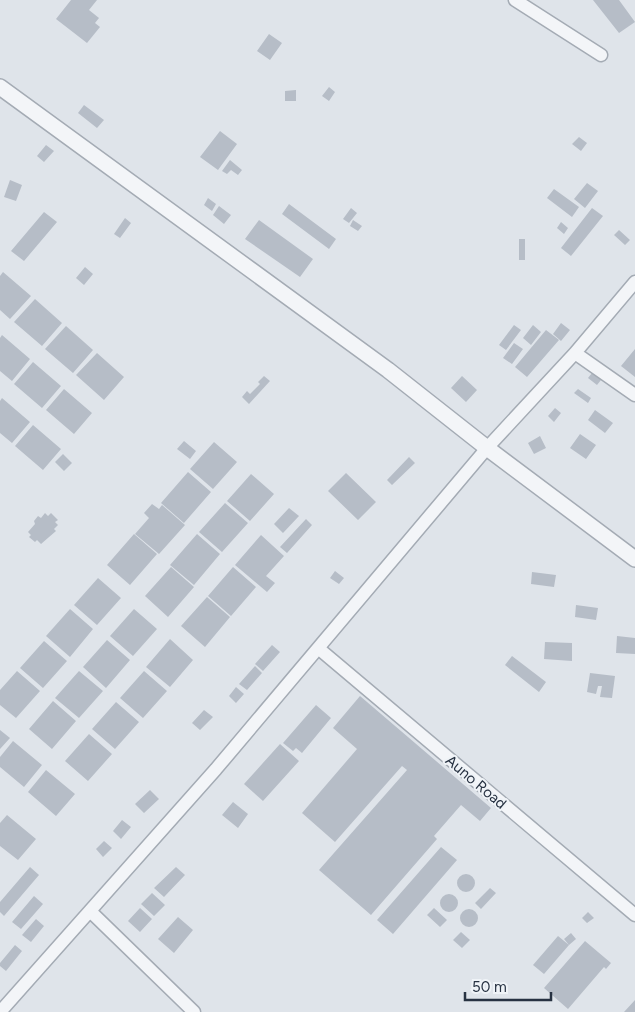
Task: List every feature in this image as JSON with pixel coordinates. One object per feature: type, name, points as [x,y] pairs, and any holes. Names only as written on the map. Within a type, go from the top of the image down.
[{"type":"street","points":[[515,0],[601,55]]},
{"type":"street","points":[[0,87],[388,370],[487,448],[635,559]]},
{"type":"street","points":[[0,1012],[216,769],[487,448],[575,353],[635,282]]},
{"type":"street","points":[[575,353],[635,396]]},
{"type":"street","name":"Auno Road","points":[[318,648],[635,915]]},
{"type":"street","points":[[90,911],[194,1012]]},
{"type":"building","points":[[71,0],[97,0],[89,10],[99,18],[95,23],[100,27],[87,43],[56,19]]},
{"type":"building","points":[[593,0],[619,0],[635,22],[619,33]]},
{"type":"building","points":[[269,34],[282,43],[270,60],[257,51]]},
{"type":"building","points":[[329,87],[335,92],[329,101],[322,96]]},
{"type":"building","points":[[296,90],[296,101],[285,101],[285,91]]},
{"type":"building","points":[[84,105],[104,120],[97,128],[78,113]]},
{"type":"building","points":[[220,131],[237,144],[218,170],[200,157]]},
{"type":"building","points":[[579,137],[587,143],[581,151],[572,144]]},
{"type":"building","points":[[46,145],[54,151],[44,162],[37,156]]},
{"type":"building","points":[[230,160],[242,170],[238,175],[231,170],[227,174],[222,171]]},
{"type":"building","points":[[10,180],[22,185],[16,201],[4,197]]},
{"type":"building","points":[[587,183],[598,191],[585,208],[574,199]]},
{"type":"building","points":[[554,189],[579,207],[572,217],[547,198]]},
{"type":"building","points":[[208,198],[216,204],[212,211],[204,205]]},
{"type":"building","points":[[289,204],[336,239],[329,249],[282,214]]},
{"type":"building","points":[[219,206],[231,215],[224,224],[213,215]]},
{"type":"building","points":[[351,208],[357,213],[349,223],[343,219]]},
{"type":"building","points":[[592,208],[603,216],[571,256],[561,248]]},
{"type":"building","points":[[44,212],[57,222],[24,261],[11,251]]},
{"type":"building","points":[[125,218],[131,223],[120,238],[114,234]]},
{"type":"building","points":[[259,220],[313,259],[300,277],[245,239]]},
{"type":"building","points":[[353,220],[362,226],[358,231],[350,226]]},
{"type":"building","points":[[561,222],[568,228],[564,234],[557,228]]},
{"type":"building","points":[[619,230],[630,240],[625,245],[614,235]]},
{"type":"building","points":[[519,239],[525,239],[525,260],[519,260]]},
{"type":"building","points":[[85,267],[93,274],[84,285],[76,278]]},
{"type":"building","points":[[3,272],[31,296],[10,319],[0,310],[0,276]]},
{"type":"building","points":[[35,299],[62,323],[42,346],[14,322]]},
{"type":"building","points":[[561,323],[570,330],[561,341],[553,334]]},
{"type":"building","points":[[514,325],[521,330],[506,350],[499,345]]},
{"type":"building","points":[[533,325],[541,332],[531,345],[523,338]]},
{"type":"building","points":[[66,326],[93,350],[73,373],[45,349]]},
{"type":"building","points":[[546,330],[559,340],[527,377],[515,367]]},
{"type":"building","points":[[2,335],[30,359],[12,381],[0,371],[0,338]]},
{"type":"building","points":[[514,343],[523,349],[512,364],[503,358]]},
{"type":"building","points":[[635,349],[635,377],[621,366]]},
{"type":"building","points":[[97,353],[124,377],[104,400],[76,375]]},
{"type":"building","points":[[33,362],[61,386],[42,408],[14,384]]},
{"type":"building","points":[[592,373],[601,380],[597,385],[588,378]]},
{"type":"building","points":[[264,376],[270,381],[249,404],[242,397],[247,391],[250,394],[260,384],[258,382]]},
{"type":"building","points":[[462,376],[477,390],[466,402],[451,388]]},
{"type":"building","points":[[64,389],[92,413],[74,434],[46,410]]},
{"type":"building","points":[[578,389],[591,398],[588,403],[574,393]]},
{"type":"building","points":[[2,398],[30,422],[12,443],[0,433],[0,401]]},
{"type":"building","points":[[555,408],[561,413],[554,422],[548,416]]},
{"type":"building","points":[[595,410],[613,423],[605,433],[588,420]]},
{"type":"building","points":[[33,425],[61,449],[43,470],[15,446]]},
{"type":"building","points":[[580,434],[596,445],[586,459],[570,448]]},
{"type":"building","points":[[540,436],[546,448],[534,454],[528,443]]},
{"type":"building","points":[[184,441],[196,451],[190,459],[177,449]]},
{"type":"building","points":[[214,442],[237,462],[213,489],[190,469]]},
{"type":"building","points":[[63,454],[72,463],[64,471],[55,462]]},
{"type":"building","points":[[409,457],[415,463],[392,485],[387,480]]},
{"type":"building","points":[[188,472],[211,492],[184,523],[161,503]]},
{"type":"building","points":[[346,473],[376,502],[358,520],[328,491]]},
{"type":"building","points":[[251,474],[274,494],[250,521],[227,501]]},
{"type":"building","points":[[225,503],[248,523],[222,552],[199,532]]},
{"type":"building","points":[[152,504],[159,509],[162,505],[185,525],[159,554],[135,534],[149,518],[144,513]]},
{"type":"building","points":[[289,508],[299,516],[283,533],[274,524]]},
{"type":"building","points":[[45,513],[48,516],[51,513],[58,520],[55,522],[58,525],[54,529],[56,531],[41,544],[29,537],[31,535],[28,532],[35,524],[34,521],[38,516],[41,518]]},
{"type":"building","points":[[306,519],[312,525],[287,553],[280,547]]},
{"type":"building","points":[[134,534],[157,554],[130,585],[107,565]]},
{"type":"building","points":[[197,534],[220,554],[194,585],[170,565]]},
{"type":"building","points":[[261,535],[284,556],[266,576],[275,583],[267,592],[235,565]]},
{"type":"building","points":[[171,567],[194,587],[168,617],[145,596]]},
{"type":"building","points":[[233,567],[256,587],[231,616],[208,596]]},
{"type":"building","points":[[335,571],[344,578],[339,584],[330,578]]},
{"type":"building","points":[[532,572],[556,575],[554,587],[531,584]]},
{"type":"building","points":[[98,578],[121,598],[97,625],[74,605]]},
{"type":"building","points":[[207,597],[230,617],[205,647],[181,626]]},
{"type":"building","points":[[576,605],[598,608],[596,620],[575,617]]},
{"type":"building","points":[[70,609],[93,629],[70,657],[46,636]]},
{"type":"building","points":[[134,609],[157,629],[133,656],[110,636]]},
{"type":"building","points":[[617,636],[635,638],[635,654],[616,653]]},
{"type":"building","points":[[170,639],[193,660],[170,687],[146,667]]},
{"type":"building","points":[[107,640],[130,660],[106,688],[83,667]]},
{"type":"building","points":[[44,641],[67,661],[43,688],[20,668]]},
{"type":"building","points":[[545,642],[572,643],[572,661],[544,659]]},
{"type":"building","points":[[272,645],[280,652],[263,671],[255,664]]},
{"type":"building","points":[[512,656],[546,682],[539,692],[505,665]]},
{"type":"building","points":[[255,666],[262,673],[247,690],[239,684]]},
{"type":"building","points":[[17,671],[40,691],[16,718],[0,705],[0,690]]},
{"type":"building","points":[[79,671],[103,691],[79,718],[55,698]]},
{"type":"building","points":[[144,671],[167,691],[143,718],[120,698]]},
{"type":"building","points":[[590,673],[615,676],[612,698],[600,697],[602,686],[598,686],[596,694],[587,692]]},
{"type":"building","points":[[236,687],[244,694],[236,703],[229,696]]},
{"type":"building","points":[[360,696],[491,808],[480,821],[461,805],[434,836],[437,839],[371,915],[319,870],[407,770],[402,766],[335,842],[302,813],[357,749],[333,728]]},
{"type":"building","points":[[53,701],[76,721],[52,749],[29,729]]},
{"type":"building","points":[[116,702],[139,722],[115,749],[92,729]]},
{"type":"building","points":[[316,705],[331,718],[302,753],[296,748],[293,751],[283,743]]},
{"type":"building","points":[[204,710],[213,717],[200,730],[192,723]]},
{"type":"building","points":[[0,730],[10,738],[0,749]]},
{"type":"building","points":[[89,734],[112,754],[88,781],[65,761]]},
{"type":"building","points":[[13,741],[42,765],[24,787],[0,767],[0,757]]},
{"type":"building","points":[[280,744],[299,761],[263,801],[244,784]]},
{"type":"building","points":[[46,770],[75,794],[56,816],[28,792]]},
{"type":"building","points":[[150,790],[159,799],[144,813],[135,804]]},
{"type":"building","points":[[233,802],[248,814],[238,828],[222,815]]},
{"type":"building","points":[[7,815],[36,839],[18,860],[0,846],[0,823]]},
{"type":"building","points":[[122,820],[131,827],[121,839],[113,831]]},
{"type":"building","points":[[104,841],[112,848],[103,857],[96,849]]},
{"type":"building","points":[[441,847],[457,860],[393,934],[377,920]]},
{"type":"building","points":[[30,867],[39,875],[4,916],[0,912],[0,902]]},
{"type":"building","points":[[176,867],[185,875],[164,897],[154,888]]},
{"type":"building","points":[[466,874],[472,877],[475,883],[472,889],[466,892],[460,889],[457,883],[460,877]]},
{"type":"building","points":[[490,888],[496,893],[481,909],[475,903]]},
{"type":"building","points":[[152,893],[165,905],[154,916],[141,904]]},
{"type":"building","points":[[449,894],[455,897],[458,903],[455,909],[449,912],[443,909],[440,903],[443,897]]},
{"type":"building","points":[[34,896],[43,904],[21,929],[12,922]]},
{"type":"building","points":[[140,908],[152,919],[140,932],[128,921]]},
{"type":"building","points":[[434,908],[447,920],[440,927],[427,915]]},
{"type":"building","points":[[469,909],[475,912],[478,918],[475,924],[469,927],[463,924],[460,918],[463,912]]},
{"type":"building","points":[[588,912],[594,918],[587,923],[582,918]]},
{"type":"building","points":[[178,917],[193,930],[174,953],[158,939]]},
{"type":"building","points":[[36,919],[44,926],[31,942],[22,935]]},
{"type":"building","points":[[461,932],[470,940],[462,948],[453,940]]},
{"type":"building","points":[[571,933],[576,939],[569,945],[564,939]]},
{"type":"building","points":[[558,936],[569,945],[544,974],[533,965]]},
{"type":"building","points":[[585,941],[611,963],[606,969],[604,967],[568,1009],[544,988]]},
{"type":"building","points":[[15,945],[22,951],[6,971],[0,966],[0,963]]},
{"type":"building","points":[[635,1000],[635,1012],[624,1012]]}]
